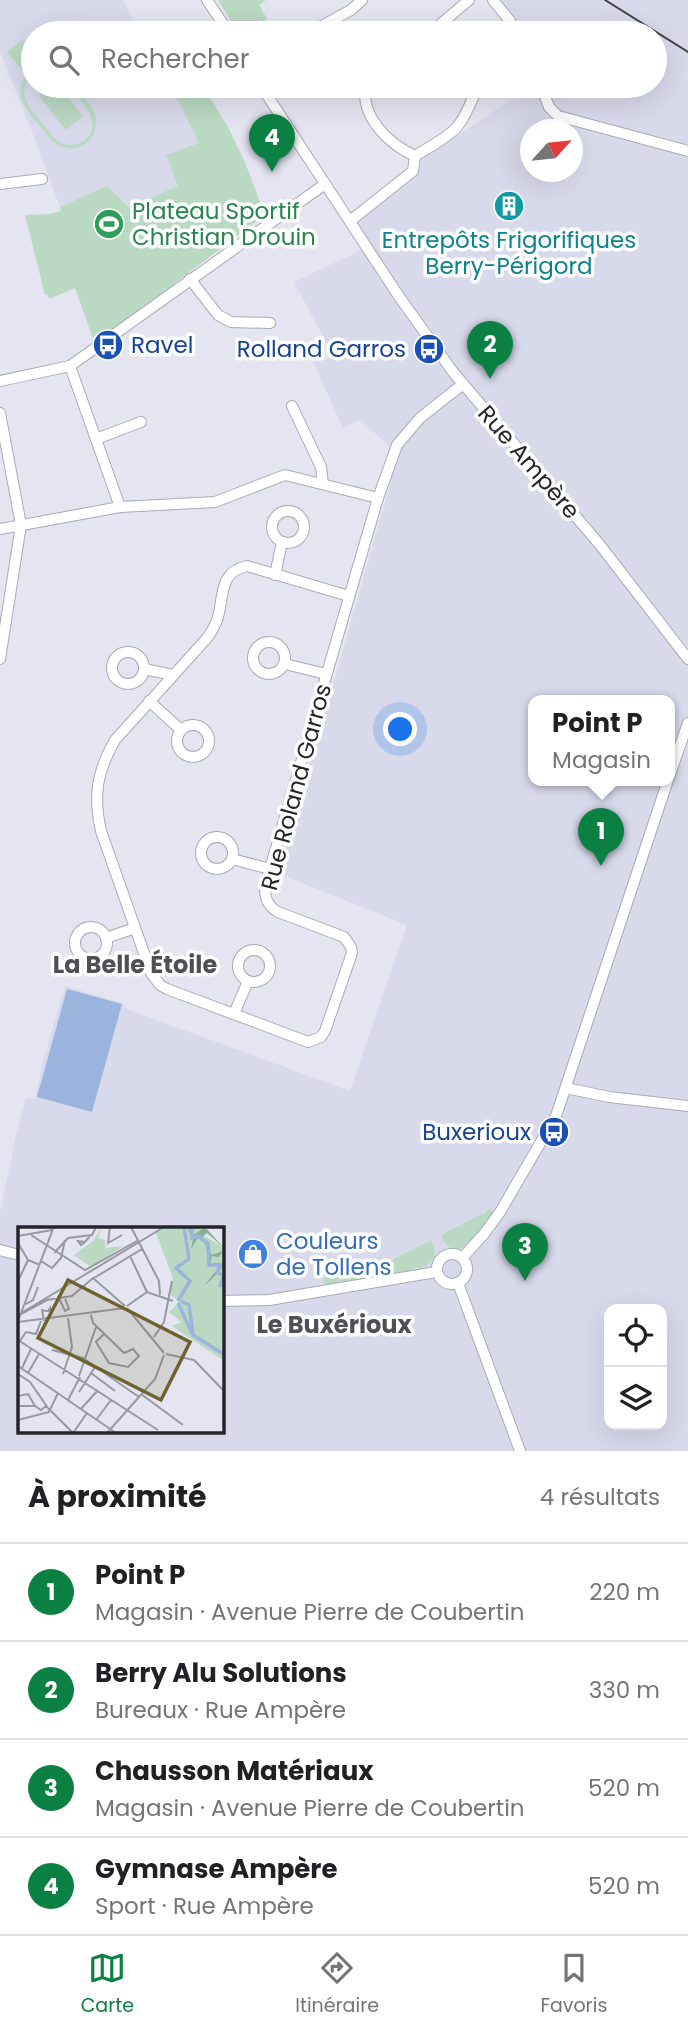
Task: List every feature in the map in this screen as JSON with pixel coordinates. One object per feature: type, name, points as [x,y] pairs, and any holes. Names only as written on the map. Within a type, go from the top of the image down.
[{"type":"street","points":[[207,0],[221,21]]},
{"type":"street","points":[[331,21],[351,10],[362,0]]},
{"type":"street","points":[[444,21],[469,0]]},
{"type":"street","points":[[492,0],[510,21]]},
{"type":"street","name":"Rue Ampère","points":[[269,98],[426,335],[463,384],[600,545],[688,659]]},
{"type":"street","points":[[366,98],[374,121],[390,141],[415,156]]},
{"type":"street","points":[[415,156],[457,127],[473,98]]},
{"type":"street","points":[[546,98],[558,116],[688,151]]},
{"type":"street","points":[[350,221],[413,172],[415,156]]},
{"type":"street","points":[[0,184],[42,179]]},
{"type":"street","points":[[0,381],[70,366],[325,184]]},
{"type":"street","points":[[190,279],[218,314],[232,322],[270,323]]},
{"type":"street","points":[[70,366],[120,507]]},
{"type":"street","name":"Rue Roland Garros","points":[[349,596],[247,566],[230,574],[226,580],[215,626],[115,740],[106,756],[97,785],[97,814],[101,831],[151,974],[160,985],[309,1042],[316,1040],[325,1031],[352,953],[351,947],[344,937],[278,912],[269,906],[265,897],[265,886],[378,498],[397,445],[419,418],[463,384]]},
{"type":"street","points":[[292,406],[321,467],[323,484]]},
{"type":"street","points":[[0,414],[21,525],[0,659]]},
{"type":"street","points":[[96,439],[141,422]]},
{"type":"street","points":[[0,529],[120,507],[215,502],[285,475],[378,498]]},
{"type":"street","points":[[275,575],[282,542]]},
{"type":"street","points":[[285,664],[326,674]]},
{"type":"street","points":[[144,669],[173,675]]},
{"type":"street","points":[[149,701],[181,730]]},
{"type":"street","points":[[675,761],[688,723]]},
{"type":"street","points":[[462,1258],[484,1234],[507,1201],[556,1116],[667,786]]},
{"type":"street","points":[[232,859],[270,869]]},
{"type":"street","points":[[106,938],[135,928]]},
{"type":"street","points":[[234,1014],[248,981]]},
{"type":"street","points":[[566,1088],[609,1097],[688,1106]]},
{"type":"street","points":[[0,1250],[18,1255]]},
{"type":"street","points":[[454,1254],[462,1258],[467,1272],[462,1280],[454,1285],[444,1283],[436,1272],[438,1262],[445,1255],[454,1254]]},
{"type":"street","points":[[224,1301],[269,1300],[436,1272]]},
{"type":"street","points":[[458,1283],[520,1451]]},
{"type":"shaded area","points":[[0,0],[123,0],[134,21],[21,21],[21,98],[177,98],[199,143],[178,186],[129,207],[107,186],[60,207],[0,52]]},
{"type":"shaded area","points":[[496,0],[688,0],[688,1451],[0,1451],[0,1213],[26,1098],[35,1100],[43,1061],[65,986],[122,1003],[129,1010],[350,1091],[407,925],[279,874],[390,485],[389,446],[360,420],[343,428],[313,362],[334,357],[294,282],[370,246],[355,223],[413,179],[422,159],[514,98],[667,98],[667,21],[511,21]]},
{"type":"green space","points":[[218,0],[266,0],[259,5],[267,19],[231,21]]},
{"type":"green space","points":[[21,41],[21,69],[7,52]]},
{"type":"green space","points":[[21,98],[26,98],[55,139],[71,145],[84,141],[92,127],[89,112],[78,98],[84,98],[94,112],[94,134],[90,140],[78,147],[59,146]]},
{"type":"green space","points":[[41,98],[69,98],[83,116],[66,130]]},
{"type":"green space","points":[[177,98],[210,98],[244,160],[265,215],[94,341],[75,288],[49,299],[47,294],[45,295],[25,215],[61,211],[60,207],[107,186],[129,207],[178,186],[166,155],[199,143]]},
{"type":"green space","points":[[489,1209],[492,1210],[492,1215],[468,1244],[453,1249],[447,1245],[441,1235],[485,1214]]},
{"type":"green space","points":[[431,1240],[435,1251],[433,1261],[419,1269],[417,1267],[410,1272],[327,1287],[323,1282],[325,1274],[386,1263]]},
{"type":"water","points":[[67,989],[122,1004],[92,1112],[37,1097]]},
{"type":"railway","points":[[605,0],[639,21]]},
{"type":"railway","points":[[667,39],[688,52]]},
{"type":"place","name":"Gymnase Ampère","points":[[272,172]]},
{"type":"place","name":"Entrepôts Frigorifiques Berry-Périgord","points":[[509,206]]},
{"type":"place","name":"Plateau Sportif Christian Drouin","points":[[109,224]]},
{"type":"place","name":"Ravel","points":[[108,345]]},
{"type":"place","name":"Rolland Garros","points":[[429,349]]},
{"type":"place","name":"Berry Alu Solutions","points":[[490,379]]},
{"type":"place","name":"Point P","points":[[601,866]]},
{"type":"place","name":"Buxerioux","points":[[554,1132]]},
{"type":"place","name":"Couleurs de Tollens","points":[[253,1254]]},
{"type":"place","name":"Chausson Matériaux","points":[[525,1281]]},
{"type":"district","name":"La Belle Étoile","points":[[135,965]]},
{"type":"district","name":"Le Buxérioux","points":[[334,1325]]}]
